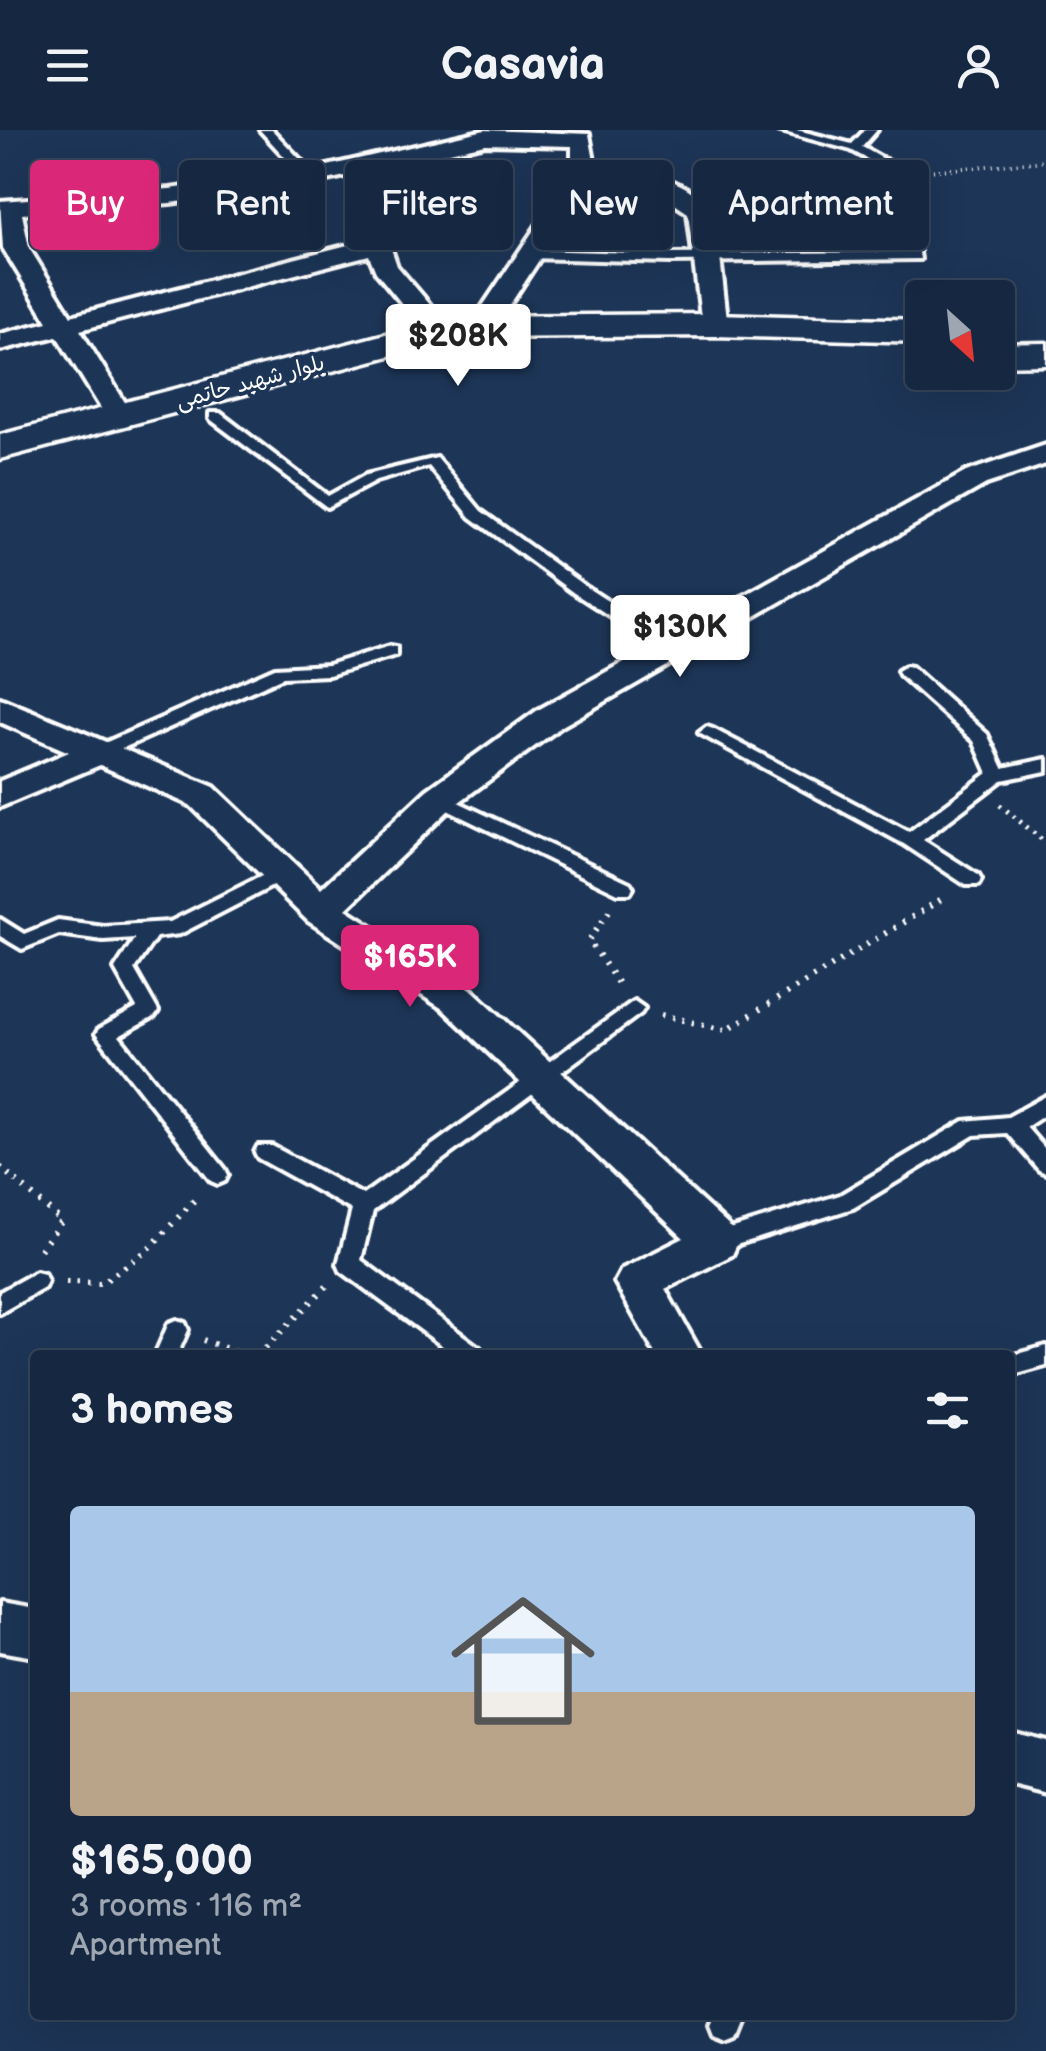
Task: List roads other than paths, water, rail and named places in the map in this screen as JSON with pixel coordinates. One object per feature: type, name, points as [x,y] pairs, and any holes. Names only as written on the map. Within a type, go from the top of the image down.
[{"type":"main road","name":"بلوار شهید حاتمی","points":[[0,447],[440,333],[482,328],[715,325],[905,331]]},
{"type":"main road","points":[[1015,331],[1046,331]]},
{"type":"main road","name":"بلوار شهید حاتمی","points":[[0,472],[458,355],[510,351],[905,354]]},
{"type":"main road","points":[[1015,355],[1046,354]]},
{"type":"street","points":[[325,174],[485,137],[581,134],[583,160]]},
{"type":"street","points":[[673,187],[688,197],[700,212],[715,325]]},
{"type":"street","points":[[120,417],[16,248],[4,208],[179,195]]},
{"type":"street","points":[[0,342],[356,250]]},
{"type":"street","points":[[380,250],[385,267],[440,333]]},
{"type":"street","points":[[482,328],[533,250]]},
{"type":"street","points":[[321,911],[439,798],[550,718],[976,478],[1046,454]]},
{"type":"street","points":[[0,710],[202,796],[321,911],[457,999],[717,1242],[637,1282],[677,1350]]},
{"type":"street","points":[[0,795],[97,753]]},
{"type":"street","points":[[0,1627],[30,1631]]},
{"type":"street","points":[[1015,1759],[1046,1767]]},
{"type":"lane","points":[[266,130],[294,160]]},
{"type":"lane","points":[[530,254],[706,258],[916,256],[901,172],[856,148],[783,130]]},
{"type":"lane","points":[[856,148],[871,130]]},
{"type":"lane","points":[[215,416],[327,503],[371,478],[432,461],[476,514],[580,590],[672,648]]},
{"type":"lane","points":[[97,753],[281,672],[328,670],[390,652]]},
{"type":"lane","points":[[906,671],[981,738],[996,776]]},
{"type":"lane","points":[[707,733],[910,840],[972,880]]},
{"type":"lane","points":[[910,840],[996,776],[1046,765]]},
{"type":"lane","points":[[439,798],[624,888]]},
{"type":"lane","points":[[0,926],[22,942],[58,927],[102,933],[173,930],[282,874]]},
{"type":"lane","points":[[150,931],[124,968],[148,1010],[106,1034],[218,1175]]},
{"type":"lane","points":[[465,1350],[349,1264],[364,1206],[634,1008]]},
{"type":"lane","points":[[717,1242],[846,1202],[971,1127],[1012,1124],[1046,1104]]},
{"type":"lane","points":[[1012,1124],[1046,1164]]},
{"type":"lane","points":[[266,1152],[364,1206]]},
{"type":"lane","points":[[0,1303],[36,1281]]},
{"type":"lane","points":[[168,1350],[177,1330]]},
{"type":"lane","points":[[1015,1365],[1046,1356]]}]
